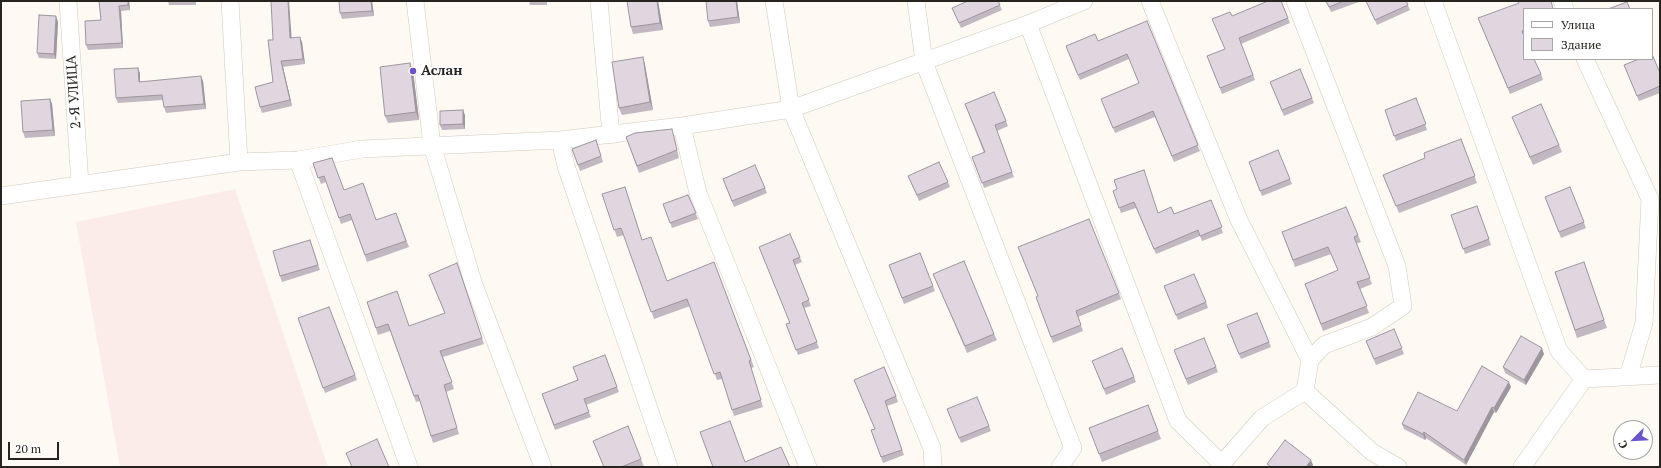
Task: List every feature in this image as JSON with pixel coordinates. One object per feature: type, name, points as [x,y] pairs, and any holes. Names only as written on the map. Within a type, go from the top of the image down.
[{"type":"street","name":"2-Я УЛИЦА","points":[[68,1],[80,184]]},
{"type":"street","points":[[230,1],[239,162]]},
{"type":"street","points":[[415,1],[432,145],[474,285],[543,467]]},
{"type":"street","points":[[599,1],[612,135]]},
{"type":"street","points":[[774,1],[791,109],[932,448],[933,467]]},
{"type":"street","points":[[916,1],[924,62],[1073,448],[1060,467]]},
{"type":"street","points":[[1,196],[239,162],[298,160],[362,149],[560,140],[682,126],[791,109],[924,62],[966,44],[1028,24],[1084,1]]},
{"type":"street","points":[[1150,1],[1239,220],[1310,360]]},
{"type":"street","points":[[1028,24],[1178,421],[1220,465],[1262,418],[1305,391],[1310,360],[1324,345],[1372,327],[1403,306],[1397,266],[1295,1]]},
{"type":"street","points":[[1433,1],[1559,351],[1584,379]]},
{"type":"street","points":[[1586,60],[1655,197],[1644,323],[1628,377]]},
{"type":"street","points":[[682,126],[698,193],[808,467]]},
{"type":"street","points":[[560,140],[566,166],[669,467]]},
{"type":"street","points":[[298,160],[409,467]]},
{"type":"street","points":[[1584,379],[1660,375]]},
{"type":"street","points":[[1522,467],[1584,379]]},
{"type":"street","points":[[1305,391],[1372,452],[1398,467]]},
{"type":"shaded area","points":[[235,189],[328,467],[120,467],[76,222]]},
{"type":"building","points":[[99,1],[128,1],[128,5],[119,6],[122,43],[86,45],[85,21],[101,20]]},
{"type":"building","points":[[271,1],[288,1],[290,38],[300,37],[303,59],[281,61],[290,100],[260,107],[255,87],[273,82],[268,40],[273,40]]},
{"type":"building","points":[[339,1],[371,1],[372,11],[340,13]]},
{"type":"building","points":[[627,1],[657,1],[660,23],[631,27]]},
{"type":"building","points":[[706,1],[736,1],[738,17],[708,21]]},
{"type":"building","points":[[968,1],[998,1],[1000,5],[959,23],[952,8]]},
{"type":"building","points":[[1268,1],[1281,1],[1288,18],[1239,38],[1253,75],[1220,88],[1207,56],[1225,49],[1212,19],[1230,12],[1232,16]]},
{"type":"building","points":[[1326,1],[1344,1],[1329,7]]},
{"type":"building","points":[[1366,1],[1406,1],[1408,5],[1375,20]]},
{"type":"building","points":[[1518,1],[1551,1],[1553,8],[1523,8],[1523,60],[1534,60],[1541,74],[1508,88],[1478,18],[1519,3]]},
{"type":"building","points":[[1627,2],[1630,8],[1611,8]]},
{"type":"building","points":[[39,15],[56,16],[54,54],[37,53]]},
{"type":"building","points":[[1147,21],[1198,145],[1172,156],[1153,111],[1113,128],[1101,99],[1139,83],[1127,54],[1078,75],[1066,46],[1095,34],[1098,41]]},
{"type":"building","points":[[1653,56],[1660,73],[1660,86],[1637,96],[1624,65],[1636,60],[1653,60]]},
{"type":"building","points":[[643,57],[650,102],[619,108],[612,62]]},
{"type":"building","points":[[410,63],[416,112],[385,116],[380,67]]},
{"type":"building","points":[[138,68],[139,82],[201,76],[204,104],[164,107],[162,95],[116,98],[114,69]]},
{"type":"building","points":[[1300,69],[1312,98],[1282,110],[1270,82]]},
{"type":"building","points":[[994,92],[1006,121],[995,125],[1012,172],[982,183],[972,157],[985,152],[965,104]]},
{"type":"building","points":[[1416,98],[1426,124],[1394,136],[1385,110]]},
{"type":"building","points":[[50,99],[53,130],[23,132],[21,101]]},
{"type":"building","points":[[1541,104],[1559,145],[1530,157],[1512,117]]},
{"type":"building","points":[[463,110],[463,124],[440,125],[440,111]]},
{"type":"building","points":[[672,129],[677,150],[637,166],[626,137],[635,133]]},
{"type":"building","points":[[1461,139],[1475,176],[1396,206],[1383,175],[1425,158],[1424,153]]},
{"type":"building","points":[[596,140],[601,156],[578,165],[572,149]]},
{"type":"building","points":[[1278,150],[1290,179],[1260,191],[1249,162]]},
{"type":"building","points":[[332,158],[344,190],[363,183],[376,220],[396,213],[406,241],[365,255],[350,214],[339,218],[324,176],[318,178],[313,163]]},
{"type":"building","points":[[939,162],[948,182],[917,195],[908,176]]},
{"type":"building","points":[[755,165],[765,188],[732,201],[723,179]]},
{"type":"building","points":[[1144,170],[1158,213],[1171,207],[1174,214],[1211,200],[1222,227],[1200,236],[1198,230],[1154,249],[1134,202],[1119,208],[1113,191],[1117,189],[1114,180]]},
{"type":"building","points":[[625,187],[642,240],[651,237],[667,281],[714,262],[751,360],[749,361],[761,400],[732,410],[720,372],[714,374],[687,299],[651,312],[621,228],[614,230],[602,194]]},
{"type":"building","points":[[1570,187],[1584,222],[1559,232],[1545,197]]},
{"type":"building","points":[[688,195],[696,213],[670,223],[663,204]]},
{"type":"building","points":[[1477,206],[1489,239],[1463,249],[1451,215]]},
{"type":"building","points":[[1346,207],[1358,235],[1354,237],[1370,278],[1357,282],[1367,306],[1321,324],[1305,284],[1338,270],[1328,247],[1293,260],[1282,232]]},
{"type":"building","points":[[1089,219],[1119,293],[1076,311],[1081,325],[1051,337],[1036,297],[1038,296],[1018,247]]},
{"type":"building","points":[[790,234],[800,257],[793,260],[809,300],[802,303],[817,342],[796,350],[786,324],[790,323],[759,247]]},
{"type":"building","points":[[310,240],[318,265],[280,276],[273,251]]},
{"type":"building","points":[[920,253],[933,286],[902,298],[889,265]]},
{"type":"building","points":[[964,261],[994,334],[965,346],[933,274]]},
{"type":"building","points":[[1584,262],[1604,320],[1575,330],[1555,272]]},
{"type":"building","points":[[457,263],[482,338],[440,351],[452,382],[444,385],[457,428],[431,436],[418,395],[414,396],[388,324],[376,328],[367,302],[397,291],[409,326],[445,313],[429,275]]},
{"type":"building","points":[[1194,274],[1206,302],[1176,315],[1164,286]]},
{"type":"building","points":[[329,307],[355,375],[323,388],[298,318]]},
{"type":"building","points":[[1257,313],[1269,342],[1239,354],[1227,325]]},
{"type":"building","points":[[1394,329],[1402,348],[1374,359],[1366,341]]},
{"type":"building","points":[[1521,336],[1542,348],[1524,380],[1503,367]]},
{"type":"building","points":[[1204,338],[1216,367],[1186,379],[1174,350]]},
{"type":"building","points":[[1122,348],[1134,377],[1104,389],[1092,361]]},
{"type":"building","points":[[605,355],[617,387],[584,399],[589,412],[554,425],[542,394],[578,380],[573,367]]},
{"type":"building","points":[[1482,366],[1509,382],[1494,408],[1492,407],[1464,460],[1424,432],[1423,434],[1402,424],[1418,392],[1457,411]]},
{"type":"building","points":[[884,367],[896,396],[885,401],[902,450],[881,457],[871,430],[875,429],[854,380]]},
{"type":"building","points":[[977,397],[989,426],[959,438],[947,409]]},
{"type":"building","points":[[1148,405],[1158,431],[1099,454],[1089,428]]},
{"type":"building","points":[[730,421],[745,462],[781,447],[790,467],[713,467],[700,432]]},
{"type":"building","points":[[628,426],[641,459],[621,467],[604,467],[593,441]]},
{"type":"building","points":[[377,439],[389,467],[352,467],[346,453]]},
{"type":"building","points":[[1285,440],[1311,460],[1306,467],[1271,467],[1267,464]]},
{"type":"place","name":"Аслан","points":[[413,71]]}]
